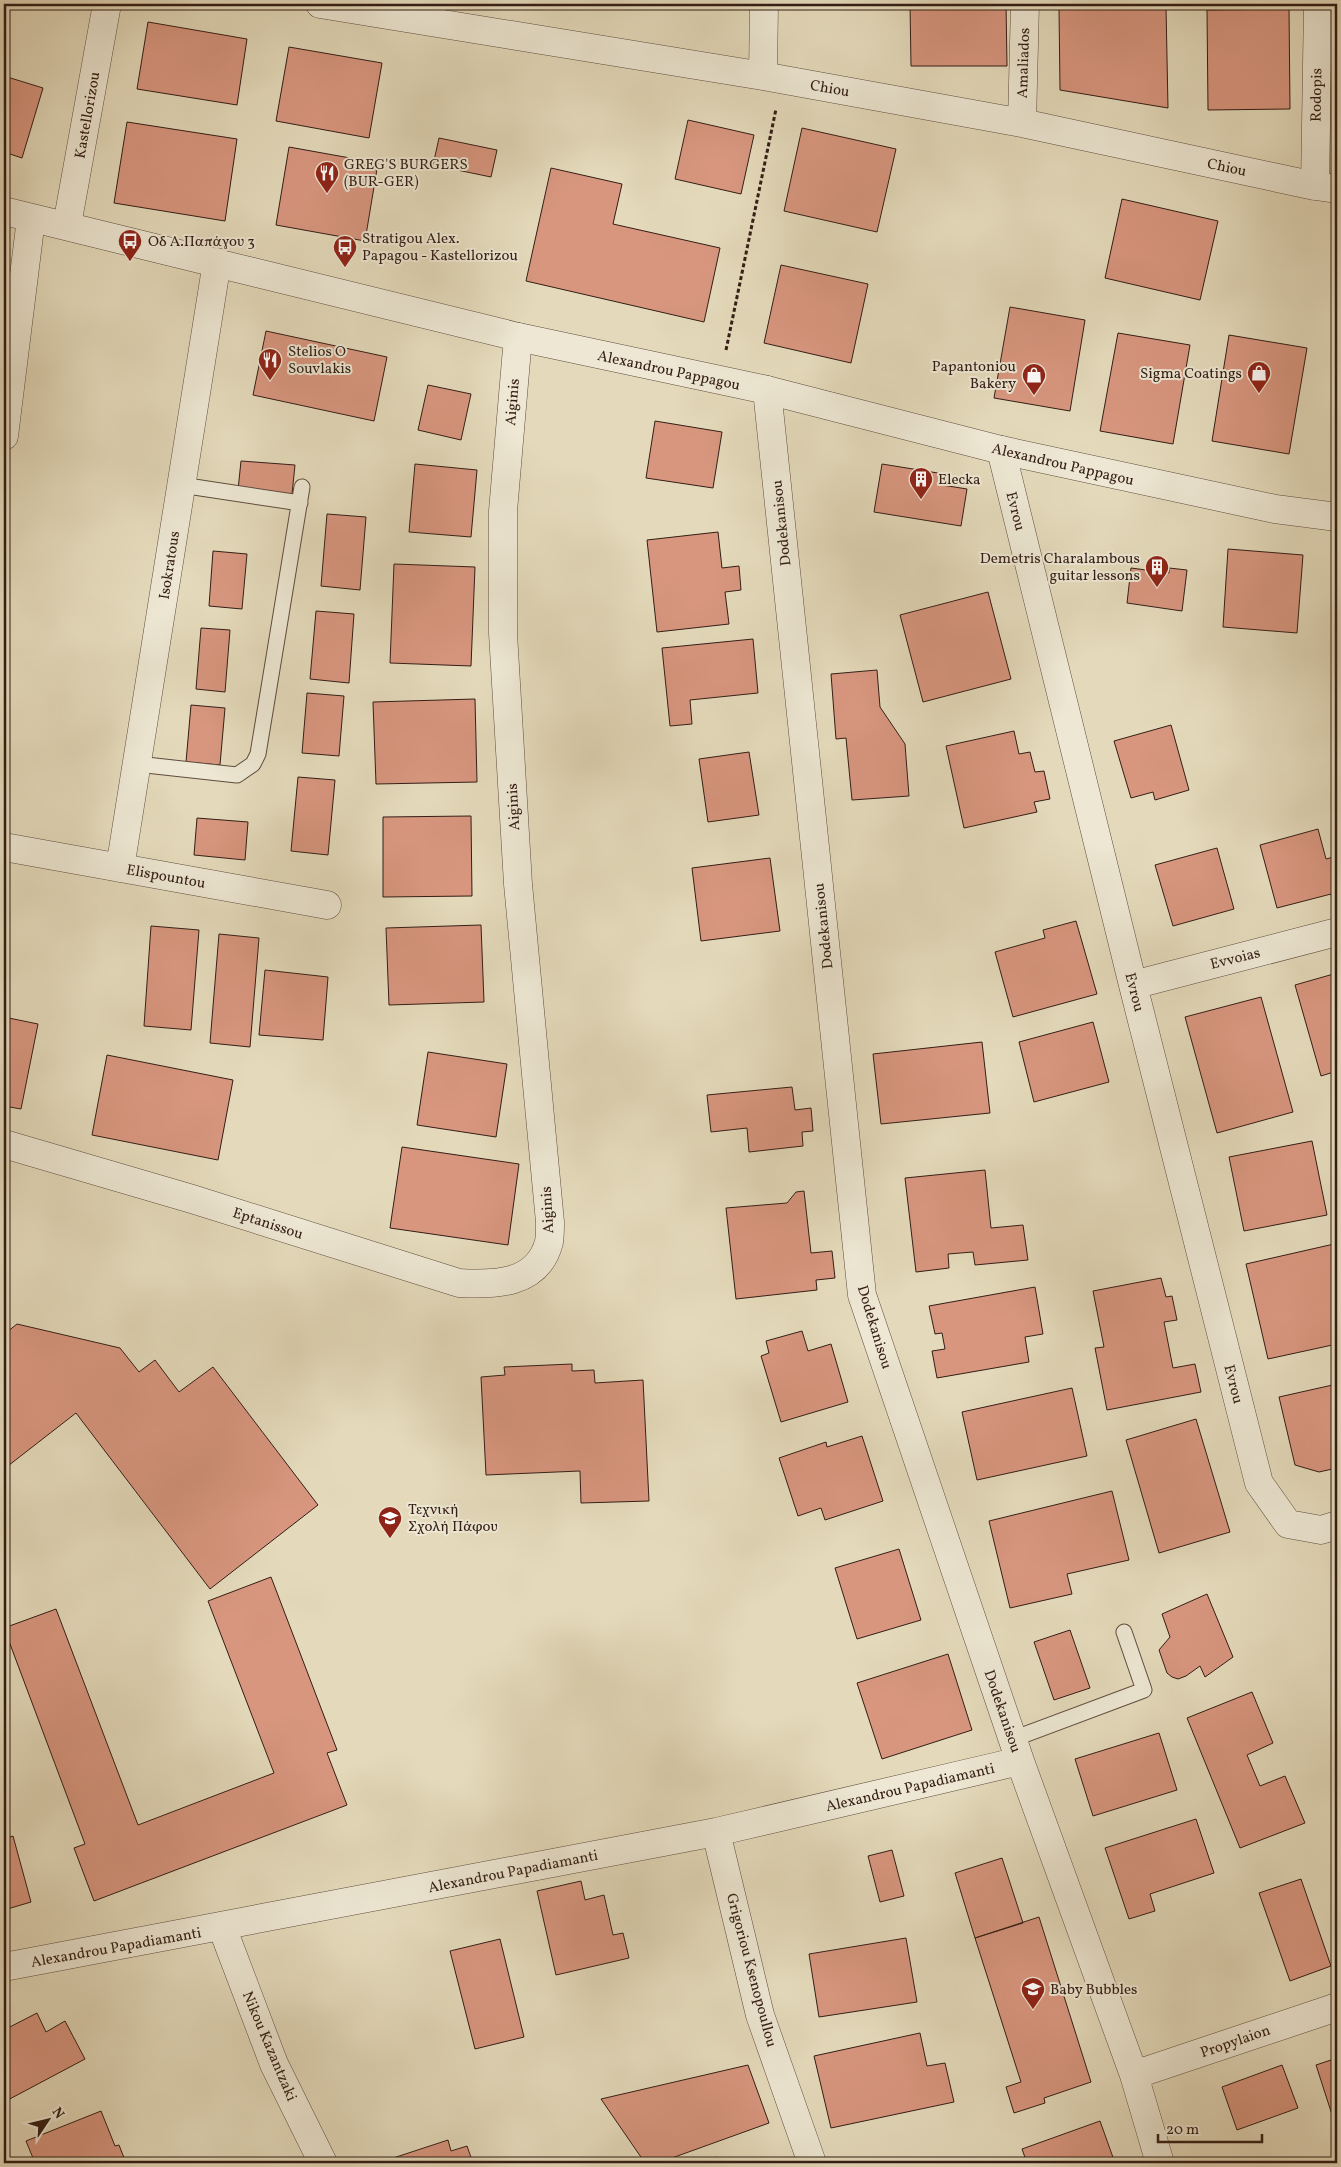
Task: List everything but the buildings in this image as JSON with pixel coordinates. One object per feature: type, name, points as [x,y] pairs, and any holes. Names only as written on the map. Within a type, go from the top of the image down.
[{"type":"street","name":"Kastellorizou","points":[[67,225],[107,4]]},
{"type":"street","name":"Chiou","points":[[320,4],[773,77],[1022,123],[1326,188]]},
{"type":"street","points":[[764,4],[773,77]]},
{"type":"street","name":"Amaliados","points":[[1022,123],[1025,4]]},
{"type":"street","name":"Rodopis","points":[[1318,4],[1326,188]]},
{"type":"street","name":"Alexandrou Pappagou","points":[[4,211],[518,337],[767,390],[1001,450],[1275,509],[1337,516]]},
{"type":"street","points":[[4,436],[31,218]]},
{"type":"street","name":"Isokratous","points":[[120,868],[217,262]]},
{"type":"street","name":"Aiginis","points":[[518,337],[503,511],[503,634],[518,884],[550,1222],[549,1242],[541,1260],[531,1270]]},
{"type":"street","name":"Dodekanisou","points":[[767,390],[862,1295],[1016,1750],[1134,2075],[1160,2163]]},
{"type":"street","name":"Evrou","points":[[1001,450],[1133,985],[1260,1484],[1288,1524],[1321,1530],[1337,1525]]},
{"type":"street","name":"Elispountou","points":[[4,847],[327,905]]},
{"type":"street","name":"Evvoias","points":[[1133,985],[1337,932]]},
{"type":"street","name":"Eptanissou","points":[[4,1144],[192,1198],[459,1283],[501,1284],[519,1278],[531,1270]]},
{"type":"street","name":"Alexandrou Papadiamanti","points":[[4,1967],[716,1832],[1016,1750]]},
{"type":"street","name":"Grigoriou Ksenopoullou","points":[[716,1832],[760,2015],[812,2163]]},
{"type":"street","name":"Nikou Kazantzaki","points":[[222,1927],[274,2064],[323,2163]]},
{"type":"street","name":"Propylaion","points":[[1134,2075],[1337,2007]]},
{"type":"lane","points":[[181,485],[300,503]]},
{"type":"lane","points":[[137,764],[238,775],[253,764],[258,754],[302,487]]},
{"type":"lane","points":[[1016,1750],[1144,1690],[1124,1632]]},
{"type":"path","points":[[720,380],[773,77]]},
{"type":"place","name":"GREG'S BURGERS (BUR-GER)","points":[[327,194]]},
{"type":"place","name":"Οδ Α.Παπάγου 3","points":[[130,262]]},
{"type":"place","name":"Stratigou Alex. Papagou - Kastellorizou","points":[[345,268]]},
{"type":"place","name":"Stelios O Souvlakis","points":[[270,381]]},
{"type":"place","name":"Sigma Coatings","points":[[1259,394]]},
{"type":"place","name":"Papantoniou Bakery","points":[[1034,396]]},
{"type":"place","name":"Elecka","points":[[921,500]]},
{"type":"place","name":"Demetris Charalambous guitar lessons","points":[[1157,588]]},
{"type":"place","name":"Τεχνική Σχολή Πάφου","points":[[390,1539]]},
{"type":"place","name":"Baby Bubbles","points":[[1033,2010]]}]
